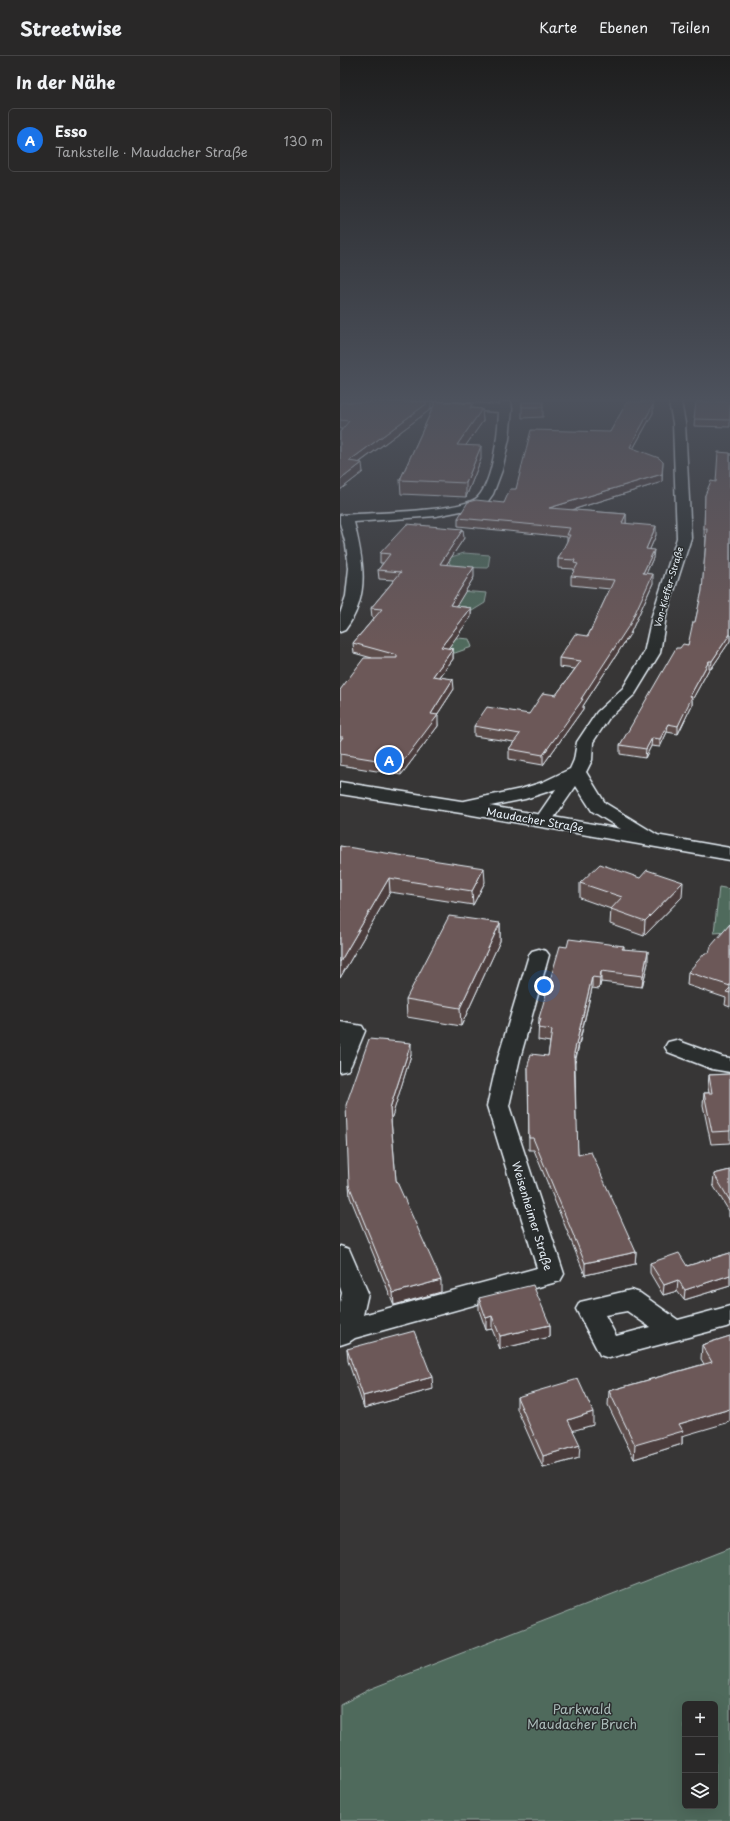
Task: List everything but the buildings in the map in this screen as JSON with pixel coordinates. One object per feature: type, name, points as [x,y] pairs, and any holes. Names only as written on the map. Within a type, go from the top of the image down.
[{"type":"main road","name":"Maudacher Straße","points":[[340,788],[461,807],[730,854]]},
{"type":"street","points":[[340,627],[344,622],[352,597],[356,563],[344,519],[459,509],[480,502],[486,496],[492,484]]},
{"type":"street","name":"Von-Kieffer-Straße","points":[[543,821],[577,772],[583,760],[585,742],[603,715],[629,691],[652,653],[659,616],[684,538],[682,484]]},
{"type":"street","points":[[461,807],[525,794],[549,786],[577,772],[598,807],[652,840]]},
{"type":"street","name":"Weisenheimer Straße","points":[[343,1332],[551,1274],[498,1106],[509,1058],[538,955]]},
{"type":"street","points":[[340,1065],[347,1030]]},
{"type":"street","points":[[676,1047],[720,1064],[730,1065]]},
{"type":"street","points":[[340,1255],[355,1293],[343,1332]]},
{"type":"street","points":[[674,1330],[730,1316]]},
{"type":"green space","points":[[464,553],[490,555],[488,568],[451,567],[448,558]]},
{"type":"green space","points":[[460,591],[487,593],[485,603],[472,611],[450,608]]},
{"type":"green space","points":[[436,636],[469,639],[472,647],[455,653],[430,649]]},
{"type":"green space","points":[[719,887],[730,889],[730,932],[714,933]]},
{"type":"green space","name":"Parkwald Maudacher Bruch","points":[[730,1548],[730,1821],[340,1821],[340,1705],[370,1689]]},
{"type":"place","name":"Esso","points":[[389,760]]}]
